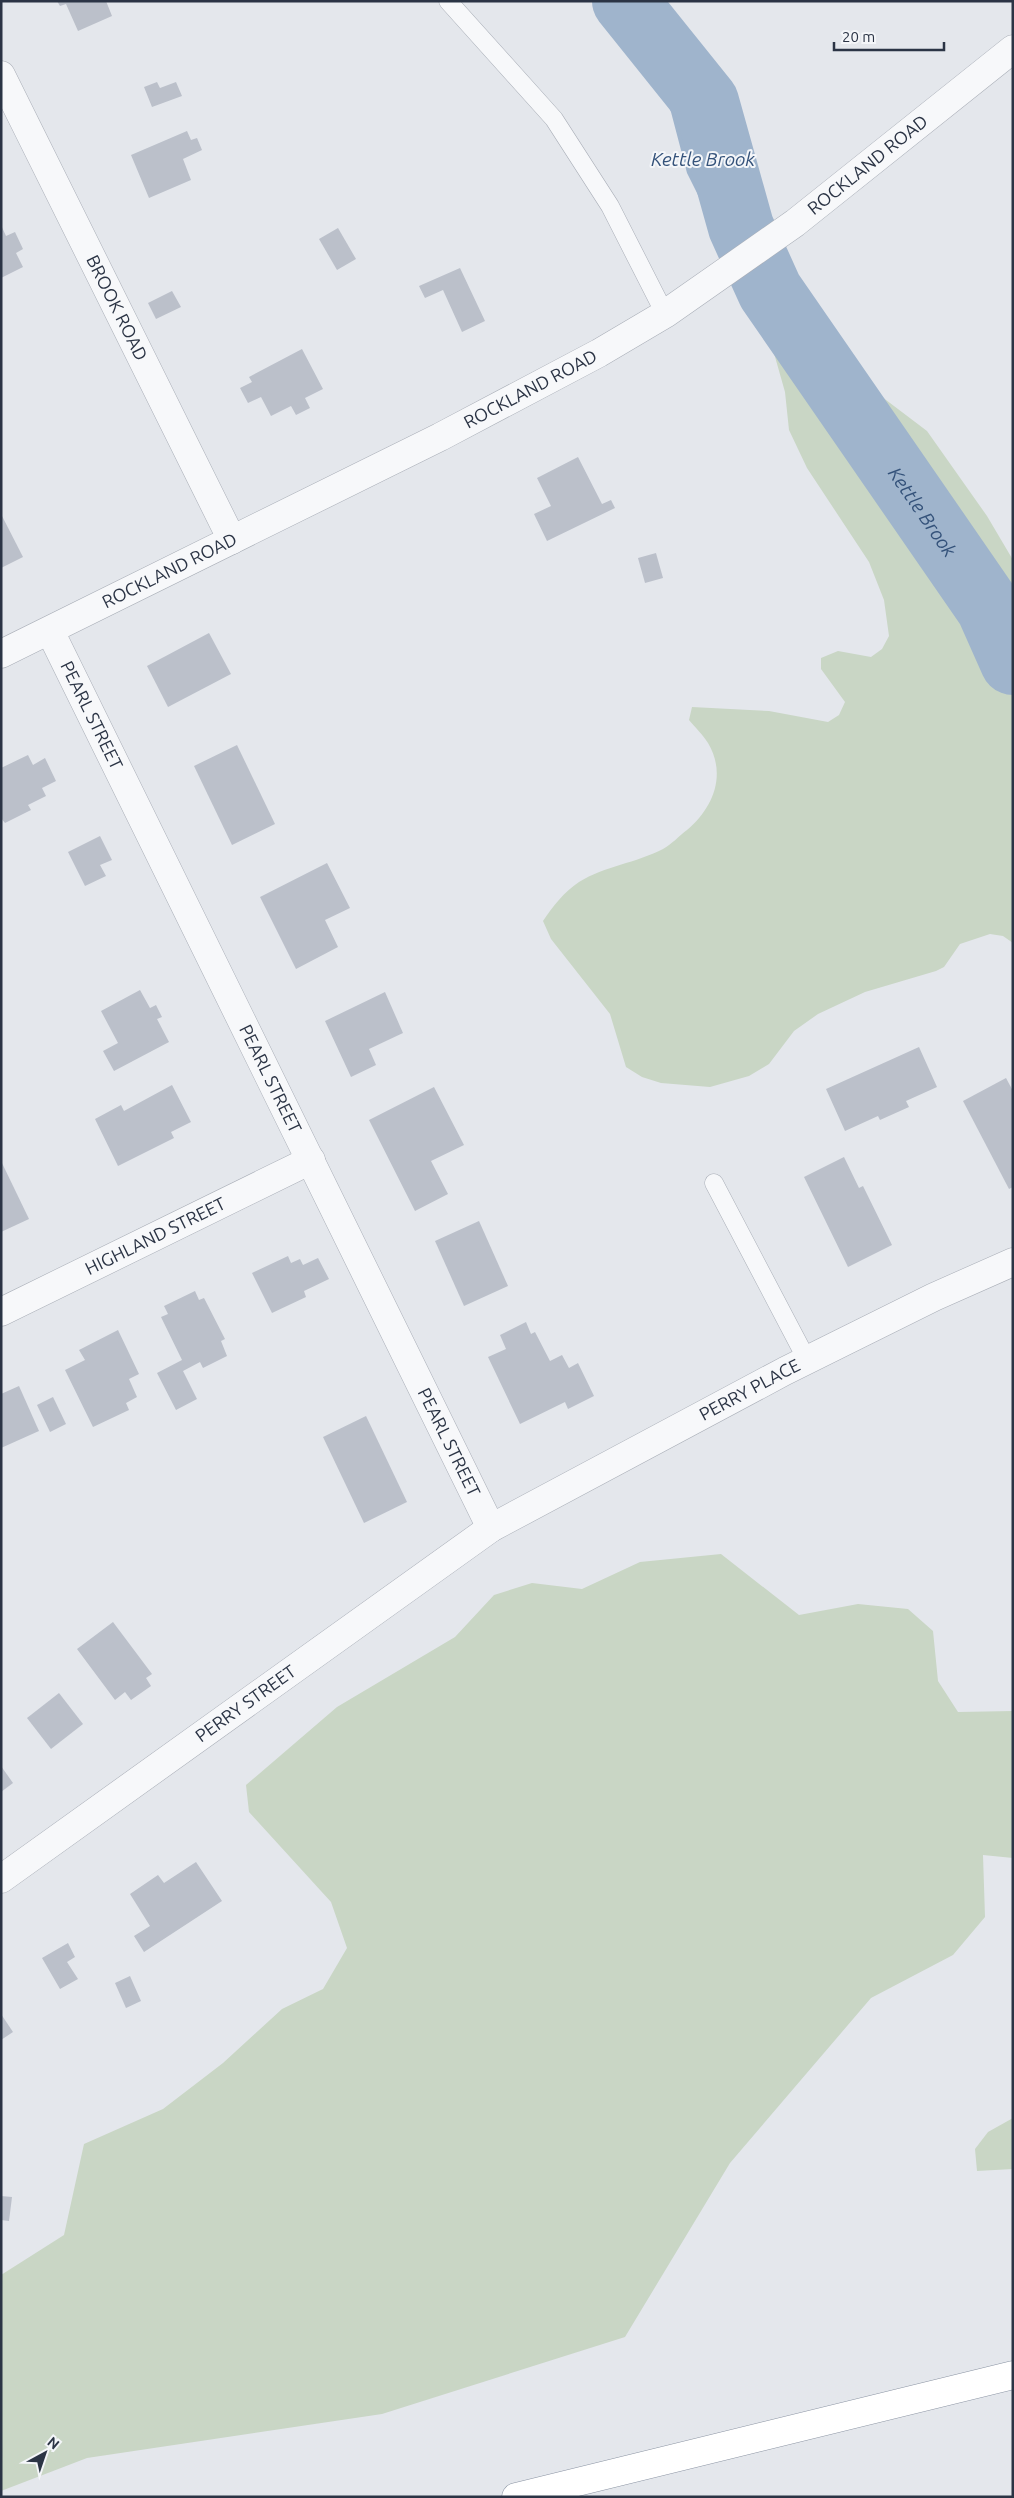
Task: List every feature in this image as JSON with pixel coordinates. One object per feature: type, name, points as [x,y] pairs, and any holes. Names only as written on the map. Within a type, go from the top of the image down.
[{"type":"highway","points":[[516,2497],[1013,2375]]},
{"type":"street","name":"ROCKLAND ROAD","points":[[1,654],[449,433],[599,353],[665,314],[761,248],[1013,49]]},
{"type":"street","name":"BROOK ROAD","points":[[1,75],[232,540]]},
{"type":"street","name":"PEARL STREET","points":[[50,630],[491,1528]]},
{"type":"street","name":"HIGHLAND STREET","points":[[1,1312],[310,1160]]},
{"type":"street","name":"PERRY PLACE","points":[[491,1528],[807,1360],[934,1297],[1013,1262]]},
{"type":"street","name":"PERRY STREET","points":[[1,1879],[491,1528]]},
{"type":"lane","points":[[448,1],[554,119],[610,206],[665,314]]},
{"type":"lane","points":[[714,1183],[807,1360]]},
{"type":"green space","points":[[798,312],[812,342],[927,431],[987,516],[1013,560],[1013,943],[1003,936],[990,934],[960,944],[944,967],[936,971],[865,992],[818,1014],[794,1031],[769,1064],[749,1076],[710,1087],[661,1083],[642,1077],[626,1067],[610,1014],[551,939],[543,921],[568,890],[579,882],[599,872],[663,849],[687,830],[704,812],[710,801],[717,779],[716,767],[714,755],[708,743],[689,720],[692,707],[769,711],[828,722],[839,715],[845,702],[821,669],[821,658],[838,651],[871,657],[882,649],[889,636],[884,600],[869,562],[807,468],[789,430],[785,392],[768,332]]},
{"type":"green space","points":[[721,1554],[799,1615],[858,1604],[908,1609],[933,1631],[938,1681],[958,1712],[1013,1711],[1013,1858],[983,1855],[985,1917],[953,1955],[871,1998],[730,2163],[625,2337],[382,2414],[87,2458],[1,2491],[1,2275],[64,2235],[84,2144],[163,2109],[223,2063],[282,2009],[323,1989],[347,1948],[331,1902],[249,1812],[246,1785],[337,1707],[455,1637],[494,1595],[532,1583],[582,1589],[640,1562]]},
{"type":"green space","points":[[1013,2118],[1013,2169],[977,2171],[975,2149],[988,2132]]},
{"type":"water","name":"Kettle Brook","points":[[600,1],[656,1],[676,35],[708,108],[720,146],[736,213],[742,227],[763,265],[798,312],[768,332],[755,298],[717,233],[687,173],[671,112],[645,48]]},
{"type":"building","points":[[57,1],[106,1],[112,16],[78,31],[66,4],[60,6]]},
{"type":"building","points":[[157,82],[160,88],[176,82],[182,96],[152,107],[144,87]]},
{"type":"building","points":[[187,131],[191,140],[197,138],[202,150],[183,159],[191,180],[149,198],[131,155]]},
{"type":"building","points":[[1,225],[6,236],[15,232],[23,249],[16,253],[23,267],[1,278]]},
{"type":"building","points":[[338,228],[356,259],[337,270],[319,239]]},
{"type":"building","points":[[460,268],[485,321],[462,332],[443,290],[425,298],[419,286]]},
{"type":"building","points":[[172,291],[181,307],[156,319],[148,303]]},
{"type":"building","points":[[302,349],[323,389],[305,398],[310,408],[296,415],[291,406],[271,416],[261,397],[248,403],[240,388],[252,382],[249,377]]},
{"type":"building","points":[[578,457],[602,504],[611,500],[615,508],[547,541],[534,514],[551,506],[537,478]]},
{"type":"building","points":[[1,514],[23,557],[1,568]]},
{"type":"building","points":[[656,553],[663,578],[645,583],[638,558]]},
{"type":"building","points":[[209,633],[231,674],[168,707],[147,666]]},
{"type":"building","points":[[237,745],[275,824],[232,845],[194,766]]},
{"type":"building","points":[[28,755],[33,765],[45,758],[56,781],[42,788],[46,796],[28,805],[31,810],[5,823],[1,818],[1,768]]},
{"type":"building","points":[[100,836],[112,860],[100,865],[106,876],[85,886],[68,852]]},
{"type":"building","points":[[327,863],[350,908],[325,920],[338,947],[296,969],[260,897]]},
{"type":"building","points":[[140,990],[150,1008],[156,1005],[162,1017],[157,1019],[169,1042],[114,1071],[103,1051],[118,1043],[101,1011]]},
{"type":"building","points":[[385,992],[403,1033],[369,1049],[376,1065],[351,1077],[325,1021]]},
{"type":"building","points":[[919,1047],[937,1087],[906,1101],[909,1107],[880,1120],[878,1116],[845,1131],[826,1089]]},
{"type":"building","points":[[1006,1078],[1013,1091],[1013,1187],[1009,1189],[963,1101]]},
{"type":"building","points":[[172,1085],[191,1122],[171,1132],[174,1138],[118,1166],[95,1119],[121,1105],[124,1111]]},
{"type":"building","points":[[434,1087],[464,1145],[431,1161],[448,1194],[415,1211],[369,1120]]},
{"type":"building","points":[[844,1157],[859,1188],[863,1186],[892,1245],[848,1267],[804,1177]]},
{"type":"building","points":[[1,1161],[29,1219],[1,1232]]},
{"type":"building","points":[[479,1221],[508,1286],[464,1306],[435,1241]]},
{"type":"building","points":[[288,1256],[291,1263],[300,1259],[303,1265],[318,1258],[329,1279],[304,1291],[306,1297],[272,1313],[252,1273]]},
{"type":"building","points":[[195,1291],[199,1300],[204,1298],[225,1339],[221,1341],[227,1356],[203,1368],[200,1362],[183,1371],[197,1399],[176,1410],[157,1373],[182,1360],[161,1317],[168,1314],[164,1306]]},
{"type":"building","points":[[526,1322],[531,1334],[535,1332],[550,1361],[562,1355],[569,1368],[578,1363],[594,1396],[568,1409],[565,1402],[520,1424],[488,1357],[506,1349],[500,1335]]},
{"type":"building","points":[[118,1330],[139,1374],[129,1379],[137,1397],[126,1403],[129,1410],[93,1427],[65,1370],[85,1360],[79,1350]]},
{"type":"building","points":[[19,1386],[39,1431],[1,1448],[1,1394]]},
{"type":"building","points":[[53,1397],[66,1424],[50,1432],[37,1405]]},
{"type":"building","points":[[366,1416],[407,1502],[364,1523],[323,1437]]},
{"type":"building","points":[[113,1622],[152,1674],[146,1678],[151,1686],[131,1700],[125,1692],[115,1700],[77,1649]]},
{"type":"building","points":[[59,1693],[83,1724],[51,1749],[27,1718]]},
{"type":"building","points":[[1,1766],[13,1783],[1,1792]]},
{"type":"building","points":[[196,1862],[222,1901],[144,1952],[134,1936],[150,1926],[130,1894],[158,1875],[164,1883]]},
{"type":"building","points":[[68,1943],[75,1957],[67,1962],[78,1979],[60,1989],[42,1958]]},
{"type":"building","points":[[130,1976],[141,2001],[126,2008],[115,1983]]},
{"type":"building","points":[[1,2014],[13,2032],[1,2040]]},
{"type":"building","points":[[1,2196],[12,2197],[9,2221],[1,2220]]},
{"type":"waterway","name":"Kettle Brook","points":[[625,1],[706,102],[741,227],[770,291],[989,608],[1013,662]]}]
